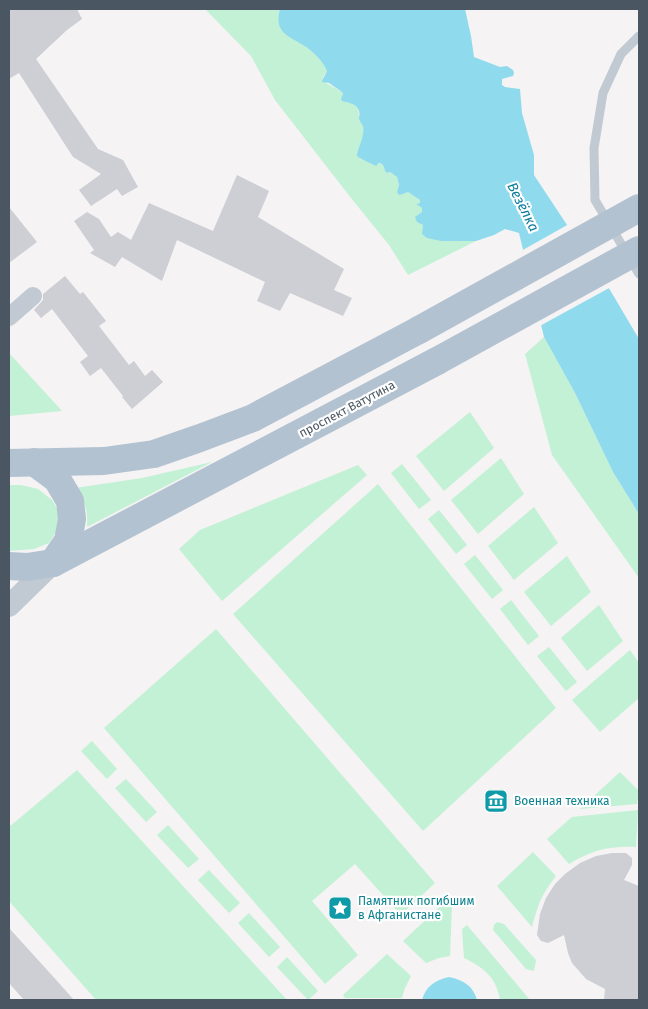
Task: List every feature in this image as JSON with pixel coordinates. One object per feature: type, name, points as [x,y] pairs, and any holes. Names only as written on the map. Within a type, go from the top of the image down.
[{"type":"main road","points":[[21,462],[104,462],[154,454],[253,418],[419,330],[639,208]]},
{"type":"main road","name":"проспект Ватутина","points":[[9,566],[27,567],[53,563],[437,361],[639,250]]},
{"type":"main road","points":[[21,462],[57,479],[70,501],[72,519],[68,542],[53,563]]},
{"type":"street","points":[[9,317],[33,296]]},
{"type":"street","points":[[9,606],[53,563]]},
{"type":"lane","points":[[639,36],[621,54],[603,93],[594,148],[595,200],[639,274]]},
{"type":"green space","points":[[205,9],[280,9],[279,24],[284,33],[315,55],[327,71],[323,77],[326,83],[342,92],[346,102],[353,103],[357,108],[364,129],[357,154],[360,159],[366,160],[371,164],[382,164],[387,173],[390,172],[397,177],[399,185],[397,192],[403,194],[408,192],[420,200],[420,203],[416,204],[422,208],[422,212],[419,215],[420,223],[423,225],[423,234],[441,241],[476,241],[408,275],[389,245],[275,100],[251,56]]},
{"type":"green space","points":[[544,337],[575,393],[613,472],[639,514],[639,578],[552,455],[525,354]]},
{"type":"green space","points":[[9,353],[62,411],[9,416]]},
{"type":"green space","points":[[470,412],[494,448],[444,491],[416,456]]},
{"type":"green space","points":[[501,458],[524,494],[478,534],[451,500]]},
{"type":"green space","points":[[212,462],[87,527],[85,506],[75,488],[142,478]]},
{"type":"green space","points":[[402,464],[431,500],[419,509],[391,473]]},
{"type":"green space","points":[[358,465],[367,475],[222,601],[179,549],[200,530]]},
{"type":"green space","points":[[378,484],[556,708],[423,831],[233,614]]},
{"type":"green space","points":[[9,485],[21,485],[38,489],[52,500],[59,511],[59,527],[49,543],[34,549],[9,551]]},
{"type":"green space","points":[[534,507],[558,543],[514,580],[488,546]]},
{"type":"green space","points":[[439,510],[467,545],[456,554],[428,519]]},
{"type":"green space","points":[[475,555],[503,590],[492,599],[464,564]]},
{"type":"green space","points":[[567,556],[591,592],[551,626],[524,592]]},
{"type":"green space","points":[[511,600],[539,636],[528,645],[500,609]]},
{"type":"green space","points":[[599,605],[623,641],[587,671],[561,638]]},
{"type":"green space","points":[[216,629],[435,883],[401,915],[355,864],[312,901],[358,955],[325,984],[104,728]]},
{"type":"green space","points":[[549,647],[577,682],[566,691],[537,656]]},
{"type":"green space","points":[[630,650],[639,663],[639,698],[600,732],[572,700]]},
{"type":"green space","points":[[92,741],[117,769],[107,779],[81,751]]},
{"type":"green space","points":[[77,770],[287,1000],[96,1000],[9,901],[9,827]]},
{"type":"green space","points":[[620,772],[639,791],[637,804],[580,809]]},
{"type":"green space","points":[[126,779],[157,812],[146,822],[115,788]]},
{"type":"green space","points":[[638,810],[636,847],[617,847],[601,850],[569,864],[547,839],[572,817]]},
{"type":"green space","points":[[168,825],[199,859],[188,868],[157,835]]},
{"type":"green space","points":[[533,852],[556,876],[541,900],[532,927],[497,886]]},
{"type":"green space","points":[[209,870],[240,903],[229,913],[198,880]]},
{"type":"green space","points":[[447,900],[452,906],[450,956],[426,963],[403,941]]},
{"type":"green space","points":[[249,913],[280,947],[269,957],[238,923]]},
{"type":"green space","points":[[497,922],[504,924],[536,960],[534,971],[526,969],[493,930]]},
{"type":"green space","points":[[467,925],[530,1000],[500,1000],[496,985],[488,974],[464,958],[462,929]]},
{"type":"green space","points":[[387,954],[411,976],[402,998],[345,998],[343,995]]},
{"type":"green space","points":[[287,957],[318,991],[308,1000],[277,967]]},
{"type":"water","name":"Везёлка","points":[[280,9],[465,9],[474,57],[500,67],[507,66],[513,70],[513,76],[502,79],[502,85],[520,89],[522,113],[534,155],[534,175],[610,290],[639,339],[639,514],[613,472],[575,393],[544,337],[519,233],[505,229],[476,241],[441,241],[427,238],[422,234],[423,225],[417,222],[415,217],[422,212],[422,208],[416,204],[420,203],[420,200],[408,192],[399,195],[397,192],[399,185],[397,177],[390,172],[387,173],[382,164],[379,163],[376,166],[358,157],[357,154],[363,137],[363,126],[359,119],[358,108],[342,101],[342,92],[329,83],[322,82],[327,71],[326,68],[306,47],[284,33],[279,24]]},
{"type":"water","points":[[449,977],[467,984],[477,1000],[422,1000],[432,984]]},
{"type":"pier","points":[[569,224],[611,287],[538,327],[521,251]]},
{"type":"building","points":[[9,9],[77,9],[82,19],[67,30],[36,59],[98,149],[123,160],[138,187],[122,196],[117,189],[91,206],[79,190],[101,174],[73,157],[19,73],[9,79]]},
{"type":"building","points":[[237,175],[269,191],[258,217],[344,269],[334,290],[352,298],[343,316],[290,293],[280,311],[257,301],[265,282],[177,240],[162,281],[122,257],[115,267],[90,253],[94,250],[74,221],[87,212],[99,219],[111,237],[118,232],[131,240],[149,203],[213,231]]},
{"type":"building","points":[[9,207],[37,242],[9,263]]},
{"type":"building","points":[[65,276],[80,294],[83,292],[106,321],[99,326],[129,365],[134,361],[145,376],[152,370],[163,382],[132,409],[101,368],[90,376],[80,362],[88,356],[52,309],[41,318],[34,310],[43,300],[43,294]]},
{"type":"building","points":[[626,853],[632,858],[632,865],[624,880],[639,886],[639,1000],[604,1000],[605,989],[586,979],[572,963],[564,935],[548,943],[541,941],[537,935],[540,914],[546,898],[555,884],[580,863],[596,856]]},
{"type":"building","points":[[9,928],[74,1000],[24,1000],[9,983]]},
{"type":"place","name":"Военная техника","points":[[496,801]]},
{"type":"place","name":"Памятник погибшим в Афганистане","points":[[340,908]]}]
